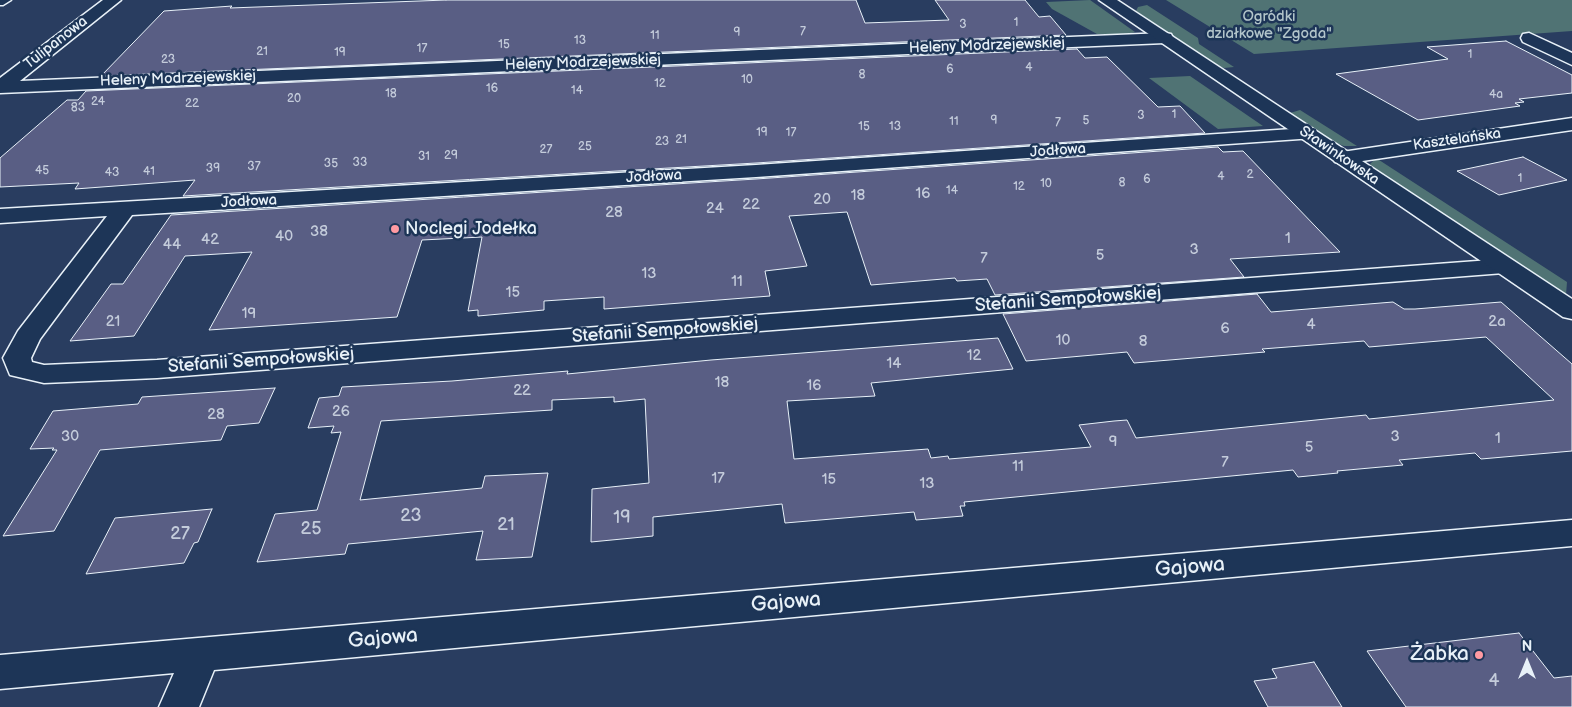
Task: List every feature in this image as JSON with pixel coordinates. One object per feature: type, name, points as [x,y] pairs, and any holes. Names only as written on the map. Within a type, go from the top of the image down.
[{"type":"street","name":"Tulipanowa","points":[[0,87],[112,0]]},
{"type":"street","name":"Sławinkowska","points":[[1107,0],[1572,311]]},
{"type":"street","name":"Heleny Modrzejewskiej","points":[[0,87],[1165,38]]},
{"type":"street","points":[[1529,38],[1572,60]]},
{"type":"street","name":"Kasztelańska","points":[[1342,158],[1572,124]]},
{"type":"street","name":"Jodłowa","points":[[0,216],[124,210],[1307,134]]},
{"type":"street","name":"Stefanii Sempołowskiej","points":[[124,210],[28,337],[17,358],[20,369],[44,374],[157,369],[1504,266]]},
{"type":"street","name":"Gajowa","points":[[0,672],[1572,533]]},
{"type":"street","points":[[179,707],[201,654]]},
{"type":"green space","points":[[1090,0],[1135,32],[1128,34],[1097,34],[1052,9],[1046,2]]},
{"type":"green space","name":"Ogródki działkowe \"Zgoda\"","points":[[1166,0],[1572,0],[1572,31],[1254,54]]},
{"type":"green space","points":[[1147,5],[1198,38],[1199,44],[1234,67],[1224,68],[1218,66],[1136,11],[1138,7]]},
{"type":"green space","points":[[1190,76],[1263,126],[1218,129],[1149,78]]},
{"type":"green space","points":[[1300,110],[1357,146],[1344,146],[1331,141],[1290,113]]},
{"type":"green space","points":[[1376,158],[1567,282],[1566,295],[1375,170],[1370,164]]},
{"type":"building","points":[[446,0],[856,0],[865,23],[949,20],[935,0],[1025,0],[1039,17],[1050,16],[1066,35],[101,76],[164,11],[232,6],[230,8]]},
{"type":"building","points":[[1506,41],[1572,75],[1572,93],[1519,99],[1524,102],[1515,103],[1520,106],[1418,120],[1336,74],[1448,59],[1427,47]]},
{"type":"building","points":[[1077,49],[1085,58],[1107,57],[1158,107],[1180,106],[1205,133],[756,163],[183,196],[195,180],[75,189],[79,183],[0,187],[0,158],[67,100],[78,100],[86,91]]},
{"type":"building","points":[[1218,147],[1223,152],[1243,151],[1340,252],[1230,259],[1244,277],[995,295],[987,279],[957,281],[955,278],[871,285],[847,212],[789,216],[807,266],[765,271],[770,296],[604,309],[604,297],[544,301],[544,310],[478,316],[478,310],[468,311],[482,237],[422,240],[397,317],[209,330],[252,252],[185,256],[134,336],[70,341],[111,284],[123,284],[171,215],[756,179]]},
{"type":"building","points":[[1523,157],[1567,180],[1499,195],[1457,171]]},
{"type":"building","points":[[1257,294],[1271,312],[1393,302],[1404,309],[1415,309],[1501,302],[1572,364],[1572,451],[1481,459],[1475,453],[1399,460],[1403,465],[1337,471],[1338,473],[1298,477],[1293,470],[964,502],[965,506],[960,506],[963,516],[916,520],[914,512],[785,523],[782,504],[653,517],[653,536],[591,542],[592,489],[649,483],[645,399],[614,402],[614,397],[552,400],[552,410],[381,421],[360,500],[482,488],[485,476],[548,473],[532,557],[476,560],[483,531],[348,544],[345,554],[257,562],[275,514],[317,510],[341,432],[331,433],[334,426],[308,428],[319,398],[339,396],[342,387],[452,381],[568,371],[567,374],[711,360],[998,338],[1013,369],[871,383],[875,396],[787,401],[794,459],[928,449],[931,458],[948,456],[949,459],[1091,447],[1079,425],[1114,421],[1127,420],[1136,438],[1366,415],[1369,419],[1554,400],[1486,337],[1369,347],[1364,341],[1262,349],[1265,352],[1134,363],[1127,352],[1026,361],[1003,314]]},
{"type":"building","points":[[275,388],[259,423],[227,426],[221,440],[100,450],[54,531],[3,536],[57,450],[52,450],[54,448],[30,449],[53,411],[138,404],[142,397]]},
{"type":"building","points":[[212,509],[198,542],[194,543],[184,563],[86,574],[115,518]]},
{"type":"building","points":[[1519,633],[1554,678],[1572,676],[1572,707],[1406,707],[1367,651]]},
{"type":"building","points":[[1314,662],[1342,707],[1268,707],[1254,681],[1277,678],[1272,669]]},
{"type":"place","name":"Noclegi Jodełka","points":[[395,229]]},
{"type":"place","name":"Żabka","points":[[1479,655]]}]
